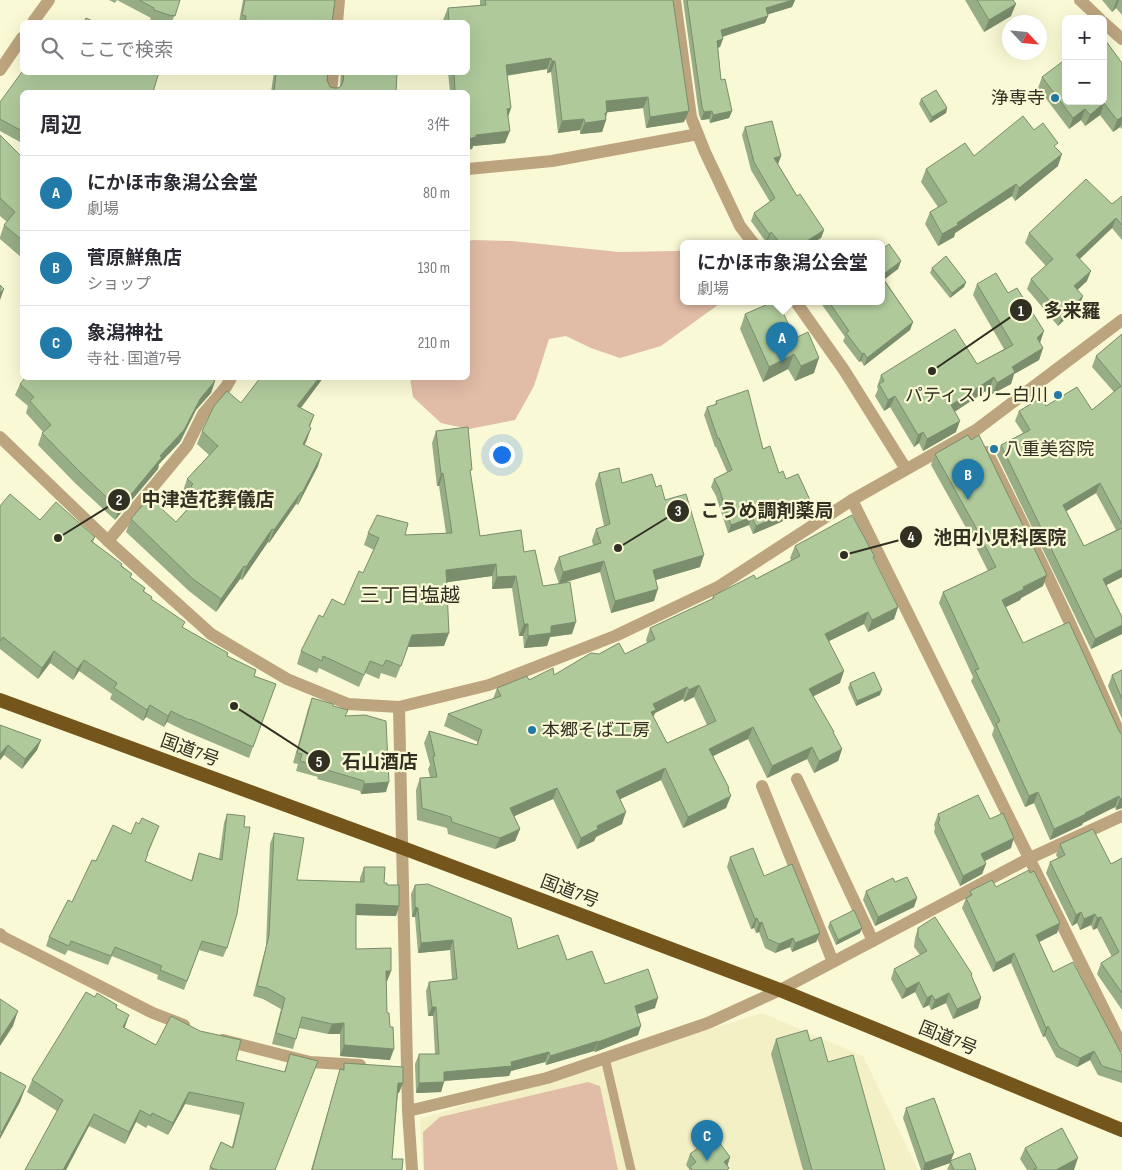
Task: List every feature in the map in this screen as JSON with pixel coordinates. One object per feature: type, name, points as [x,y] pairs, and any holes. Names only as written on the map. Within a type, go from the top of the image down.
[{"type":"highway","name":"国道7号","points":[[0,700],[403,848],[780,990],[1122,1130]]},
{"type":"street","points":[[34,20],[49,0]]},
{"type":"street","points":[[337,20],[339,0]]},
{"type":"street","points":[[675,0],[691,118],[740,226],[751,240]]},
{"type":"street","points":[[1080,0],[1096,15]]},
{"type":"street","points":[[1107,26],[1122,39]]},
{"type":"street","points":[[0,70],[20,41]]},
{"type":"street","points":[[331,90],[333,75]]},
{"type":"street","points":[[470,169],[552,161],[698,134]]},
{"type":"street","points":[[798,305],[844,370],[906,469]]},
{"type":"street","points":[[0,437],[108,540],[211,634],[287,679],[348,704],[399,707],[489,685],[615,636],[718,587],[852,500],[976,430],[1122,320]]},
{"type":"street","points":[[108,540],[187,446],[203,414],[230,380]]},
{"type":"street","points":[[976,430],[1082,648],[1122,740]]},
{"type":"street","points":[[852,500],[1122,1046]]},
{"type":"street","points":[[399,707],[403,848],[402,1069],[408,1110],[412,1170]]},
{"type":"street","points":[[797,779],[873,941]]},
{"type":"street","points":[[762,786],[833,962]]},
{"type":"street","points":[[408,1110],[547,1078],[708,1023],[780,990],[1030,858],[1122,816]]},
{"type":"street","points":[[0,934],[153,1013],[227,1041],[310,1062],[368,1066]]},
{"type":"lane","points":[[605,1058],[631,1170]]},
{"type":"shaded area","points":[[470,241],[512,241],[619,252],[680,250],[680,305],[718,305],[661,346],[620,358],[591,348],[566,336],[549,339],[534,386],[515,420],[469,429],[441,423],[413,397],[410,380],[470,380]]},
{"type":"shaded area","points":[[762,1013],[863,1056],[918,1170],[423,1170],[420,1119]]},
{"type":"shaded area","points":[[588,1082],[600,1086],[618,1170],[424,1170],[423,1132],[440,1117]]},
{"type":"building","points":[[139,0],[180,0],[175,16],[172,16],[154,10],[154,8]]},
{"type":"building","points":[[245,0],[335,0],[332,20],[245,20],[246,16],[242,15]]},
{"type":"building","points":[[485,0],[673,0],[689,111],[650,117],[648,97],[606,101],[606,120],[585,123],[584,119],[562,121],[555,61],[552,61],[551,58],[506,65],[511,108],[507,109],[510,131],[476,135],[476,137],[470,138],[470,90],[455,90],[454,75],[470,75],[470,20],[449,20],[448,8],[486,5]]},
{"type":"building","points":[[687,0],[793,0],[766,8],[768,16],[721,30],[723,39],[717,41],[721,80],[725,79],[732,111],[713,115],[712,111],[704,112]]},
{"type":"building","points":[[977,0],[1013,0],[1016,4],[989,20]]},
{"type":"building","points":[[1107,42],[1122,63],[1122,117],[1117,120],[1106,105]]},
{"type":"building","points":[[1062,62],[1062,103],[1042,77]]},
{"type":"building","points":[[20,75],[158,75],[154,90],[20,90],[20,130],[0,119],[0,102]]},
{"type":"building","points":[[276,75],[328,75],[327,80],[330,87],[338,88],[343,82],[344,75],[397,75],[396,90],[274,90]]},
{"type":"building","points":[[936,90],[947,108],[932,117],[921,99]]},
{"type":"building","points":[[1063,105],[1102,105],[1090,115],[1085,109],[1073,118]]},
{"type":"building","points":[[1023,116],[1034,130],[1043,123],[1058,143],[1054,146],[1062,154],[1019,188],[1016,184],[957,223],[958,225],[942,234],[930,212],[947,202],[926,169],[965,143],[974,156]]},
{"type":"building","points":[[772,121],[781,156],[774,158],[797,196],[800,194],[824,230],[809,240],[778,240],[771,232],[769,234],[754,213],[775,198],[754,162],[745,127]]},
{"type":"building","points":[[0,135],[20,155],[20,238],[4,225],[15,212],[0,198]]},
{"type":"building","points":[[1086,179],[1112,204],[1122,196],[1122,225],[1116,218],[1076,255],[1091,271],[1074,286],[1083,296],[1062,316],[1031,279],[1053,259],[1029,233]]},
{"type":"building","points":[[889,244],[901,261],[885,273],[885,247]]},
{"type":"building","points":[[946,256],[966,282],[952,293],[932,268]]},
{"type":"building","points":[[996,273],[1008,293],[1017,288],[1044,331],[1037,338],[1043,348],[1012,367],[1015,372],[997,383],[994,377],[951,405],[960,421],[927,439],[923,432],[918,435],[895,396],[888,400],[879,384],[884,381],[881,375],[955,329],[977,364],[1013,345],[977,284]]},
{"type":"building","points":[[885,282],[913,322],[867,358],[846,333],[849,331],[831,305],[885,305]]},
{"type":"building","points":[[0,285],[4,289],[0,293]]},
{"type":"building","points":[[766,305],[779,305],[795,338],[808,332],[819,358],[801,366],[794,354],[769,367],[745,314]]},
{"type":"building","points":[[1122,334],[1122,524],[1100,483],[1063,505],[1084,546],[1122,528],[1122,569],[1103,579],[1122,617],[1122,625],[1095,639],[1001,445],[1030,430],[1019,411],[1041,398],[1046,406],[1077,387],[1092,410],[1121,386],[1096,356]]},
{"type":"building","points":[[23,380],[215,381],[200,399],[184,430],[160,456],[162,457],[119,509],[42,433],[51,425],[30,401],[34,397],[20,384]]},
{"type":"building","points":[[258,380],[317,380],[297,406],[314,415],[309,426],[311,428],[303,444],[322,454],[302,493],[274,530],[272,529],[221,599],[193,579],[131,519],[149,497],[176,522],[200,495],[191,486],[193,484],[187,479],[218,446],[202,431],[214,406],[227,391],[241,403]]},
{"type":"building","points":[[748,390],[763,449],[770,446],[779,473],[783,471],[786,479],[798,474],[810,500],[756,526],[752,517],[731,525],[719,488],[714,479],[732,470],[718,439],[707,407],[717,404],[716,401]]},
{"type":"building","points":[[468,427],[472,470],[470,470],[480,536],[521,530],[524,552],[535,550],[543,586],[570,582],[576,622],[551,626],[551,633],[528,636],[528,624],[524,624],[516,576],[497,577],[496,564],[446,570],[449,633],[412,635],[401,666],[386,660],[383,666],[370,661],[364,675],[323,656],[322,661],[301,651],[319,615],[323,617],[332,599],[344,605],[359,571],[363,573],[379,538],[368,533],[377,515],[408,523],[405,535],[452,533],[443,473],[441,474],[436,431]]},
{"type":"building","points":[[968,435],[971,440],[979,435],[1047,575],[1002,600],[1023,643],[1069,622],[1122,735],[1122,798],[1120,799],[1119,796],[1054,829],[1038,792],[1029,796],[996,724],[1000,721],[975,670],[979,669],[943,592],[996,567],[935,454]]},
{"type":"building","points":[[619,468],[622,483],[652,474],[656,487],[661,485],[665,500],[686,494],[704,555],[653,570],[658,589],[615,601],[604,561],[563,572],[559,557],[601,543],[596,529],[610,524],[599,473]]},
{"type":"building","points":[[10,494],[40,520],[56,502],[95,537],[91,541],[122,564],[121,566],[132,574],[130,577],[145,588],[143,591],[152,597],[151,599],[185,622],[182,627],[228,653],[227,656],[256,670],[254,676],[276,684],[253,747],[171,711],[168,716],[150,705],[147,710],[114,688],[117,683],[84,660],[77,669],[54,651],[42,668],[3,637],[0,641],[0,506]]},
{"type":"building","points":[[852,515],[875,557],[873,557],[898,607],[872,620],[868,612],[825,634],[844,671],[809,689],[842,749],[819,761],[812,747],[772,766],[753,727],[709,749],[729,788],[731,796],[688,817],[665,768],[616,791],[626,812],[597,826],[598,829],[581,838],[557,788],[510,808],[520,829],[500,838],[452,822],[451,817],[422,808],[420,778],[437,777],[433,757],[435,756],[429,731],[477,745],[482,730],[448,714],[501,696],[497,688],[527,676],[529,680],[553,668],[554,675],[591,653],[599,654],[619,643],[625,654],[655,639],[650,628],[714,598],[713,596],[754,575],[756,579],[800,556],[795,546]],"holes":[[[699,685],[716,721],[667,743],[651,712],[656,710],[653,704],[687,687],[689,690]]]},
{"type":"building","points":[[1122,670],[1122,699],[1112,675]]},
{"type":"building","points":[[874,672],[882,690],[857,701],[850,683]]},
{"type":"building","points":[[312,698],[348,710],[345,716],[365,715],[386,721],[389,782],[364,784],[364,781],[300,761],[302,754],[297,753]]},
{"type":"building","points":[[0,725],[41,740],[25,759],[8,745],[0,754]]},
{"type":"building","points":[[978,795],[990,819],[1003,813],[1014,838],[981,854],[986,864],[963,876],[938,822],[940,820],[938,814]]},
{"type":"building","points":[[227,814],[245,816],[244,827],[250,827],[237,914],[227,948],[202,941],[187,981],[160,970],[162,966],[115,947],[111,956],[71,941],[69,946],[49,937],[68,900],[72,902],[92,860],[96,861],[113,825],[131,834],[136,822],[139,824],[142,818],[159,826],[145,861],[192,881],[199,853],[222,860]]},
{"type":"building","points":[[1093,829],[1111,864],[1122,858],[1122,993],[1101,963],[1119,952],[1101,917],[1097,918],[1095,914],[1084,919],[1081,912],[1076,915],[1050,862],[1065,855],[1060,844]]},
{"type":"building","points":[[274,833],[304,838],[297,880],[364,882],[364,867],[385,867],[384,883],[387,883],[387,885],[399,885],[399,906],[356,904],[356,949],[391,948],[391,971],[386,971],[387,1013],[389,1013],[390,1027],[393,1027],[394,1049],[344,1045],[344,1023],[332,1024],[302,1017],[296,1039],[276,1033],[285,998],[267,988],[257,986],[269,935]]},
{"type":"building","points":[[753,848],[764,876],[792,864],[820,933],[795,943],[793,938],[779,944],[768,939],[762,922],[759,923],[757,918],[755,919],[730,857]]},
{"type":"building","points":[[1029,870],[1030,873],[1034,871],[1060,923],[1036,935],[1053,972],[1073,962],[1122,1055],[1122,1072],[1102,1066],[1094,1051],[1080,1058],[1059,1047],[1048,1026],[1046,1028],[1014,953],[996,963],[966,898],[972,895],[970,891],[992,880],[996,887]]},
{"type":"building","points":[[907,877],[917,898],[878,917],[866,891],[893,878],[895,882]]},
{"type":"building","points":[[428,884],[511,918],[518,949],[558,935],[567,960],[592,951],[605,984],[648,969],[658,998],[635,1006],[641,1026],[598,1042],[550,1056],[549,1052],[511,1062],[512,1066],[444,1072],[444,1082],[419,1083],[419,1054],[439,1054],[436,1007],[432,1007],[429,982],[457,979],[453,940],[421,943],[418,908],[415,907],[415,885]]},
{"type":"building","points":[[854,910],[862,928],[838,940],[830,922]]},
{"type":"building","points":[[935,917],[972,974],[981,998],[957,1009],[949,993],[935,1000],[932,995],[927,998],[919,982],[906,989],[894,969],[927,951],[918,937],[918,928]]},
{"type":"building","points":[[86,992],[95,997],[97,993],[117,1005],[116,1008],[129,1015],[123,1027],[156,1045],[171,1016],[200,1031],[241,1040],[236,1060],[285,1072],[290,1054],[318,1061],[275,1170],[217,1170],[210,1167],[221,1142],[233,1148],[244,1103],[189,1092],[173,1123],[152,1113],[151,1116],[140,1110],[129,1132],[94,1114],[63,1170],[25,1170],[63,1100],[32,1080]]},
{"type":"building","points":[[0,999],[18,1011],[0,1039]]},
{"type":"building","points":[[807,1030],[810,1041],[821,1037],[828,1062],[853,1055],[885,1170],[812,1170],[776,1039]]},
{"type":"building","points":[[344,1063],[403,1067],[403,1083],[398,1083],[392,1159],[403,1159],[402,1170],[312,1170],[340,1069],[344,1070]]},
{"type":"building","points":[[0,1072],[26,1086],[1,1133],[0,1133]]},
{"type":"building","points":[[934,1098],[954,1153],[925,1163],[906,1108]]},
{"type":"building","points":[[1062,1128],[1078,1158],[1056,1170],[1033,1170],[1037,1168],[1025,1148]]},
{"type":"building","points":[[709,1140],[713,1146],[719,1142],[730,1157],[724,1162],[729,1168],[727,1170],[693,1170],[690,1167],[696,1162],[690,1154]]},
{"type":"building","points":[[970,1153],[976,1170],[954,1170],[950,1161]]},
{"type":"place","name":"浄専寺","points":[[1055,98]]},
{"type":"place","name":"にかほ市象潟公会堂","points":[[782,363]]},
{"type":"place","name":"多来羅","points":[[932,371]]},
{"type":"place","name":"パティスリー白川","points":[[1058,395]]},
{"type":"place","name":"八重美容院","points":[[994,449]]},
{"type":"place","name":"菅原鮮魚店","points":[[968,500]]},
{"type":"place","name":"中津造花葬儀店","points":[[58,538]]},
{"type":"place","name":"こうめ調剤薬局","points":[[618,548]]},
{"type":"place","name":"池田小児科医院","points":[[844,555]]},
{"type":"place","name":"石山酒店","points":[[234,706]]},
{"type":"place","name":"本郷そば工房","points":[[532,730]]},
{"type":"place","name":"象潟神社","points":[[707,1161]]},
{"type":"district","name":"三丁目塩越","points":[[410,595]]}]
